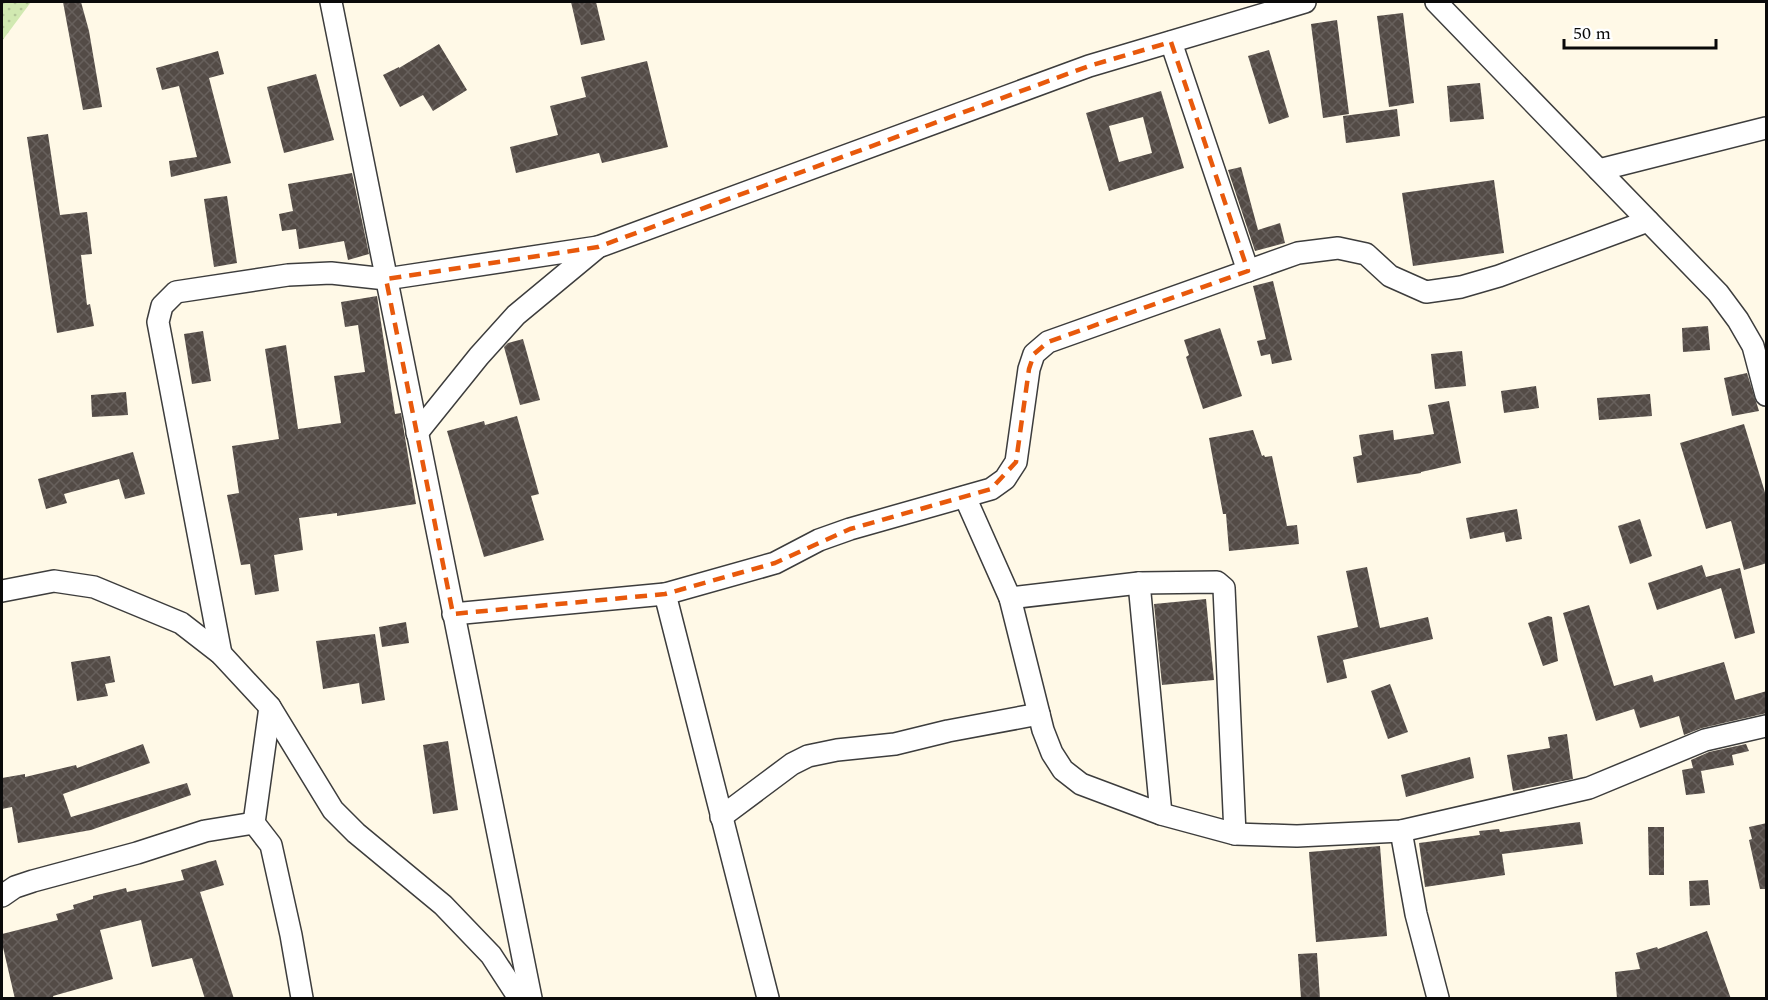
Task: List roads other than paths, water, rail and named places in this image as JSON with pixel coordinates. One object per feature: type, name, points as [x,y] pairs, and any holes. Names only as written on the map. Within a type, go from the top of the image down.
[{"type":"street","points":[[331,2],[531,999]]},
{"type":"street","points":[[221,654],[158,322],[162,306],[176,292],[288,275],[330,273],[386,279],[598,247],[1089,66],[1305,2]]},
{"type":"street","points":[[1436,2],[1718,293],[1738,320],[1753,346],[1767,395]]},
{"type":"street","points":[[1171,42],[1248,271]]},
{"type":"street","points":[[1599,170],[1767,128]]},
{"type":"street","points":[[453,614],[665,594],[775,563],[819,540],[850,529],[991,489],[1005,479],[1017,462],[1029,369],[1034,354],[1048,342],[1298,253],[1338,248],[1366,254],[1389,276],[1426,292],[1461,287],[1489,279],[1648,221]]},
{"type":"street","points":[[417,433],[479,356],[516,315],[598,247]]},
{"type":"street","points":[[965,496],[1010,598],[1039,714],[1052,753],[1063,770],[1081,784],[1161,814],[1236,834],[1297,836],[1401,831],[1589,788],[1705,740],[1767,726]]},
{"type":"street","points":[[2,591],[54,581],[94,587],[182,623],[221,654],[270,707],[333,810],[356,833],[442,905],[491,955],[519,999]]},
{"type":"street","points":[[1010,598],[1139,583],[1217,582],[1224,588],[1236,834]]},
{"type":"street","points":[[1139,583],[1161,814]]},
{"type":"street","points":[[665,594],[768,999]]},
{"type":"street","points":[[270,707],[254,823],[271,845],[291,935],[302,999]]},
{"type":"street","points":[[722,818],[792,764],[808,756],[837,750],[895,744],[948,731],[1039,714]]},
{"type":"street","points":[[2,896],[15,887],[33,881],[137,853],[205,831],[254,823]]},
{"type":"street","points":[[1401,831],[1416,914],[1438,999]]}]
